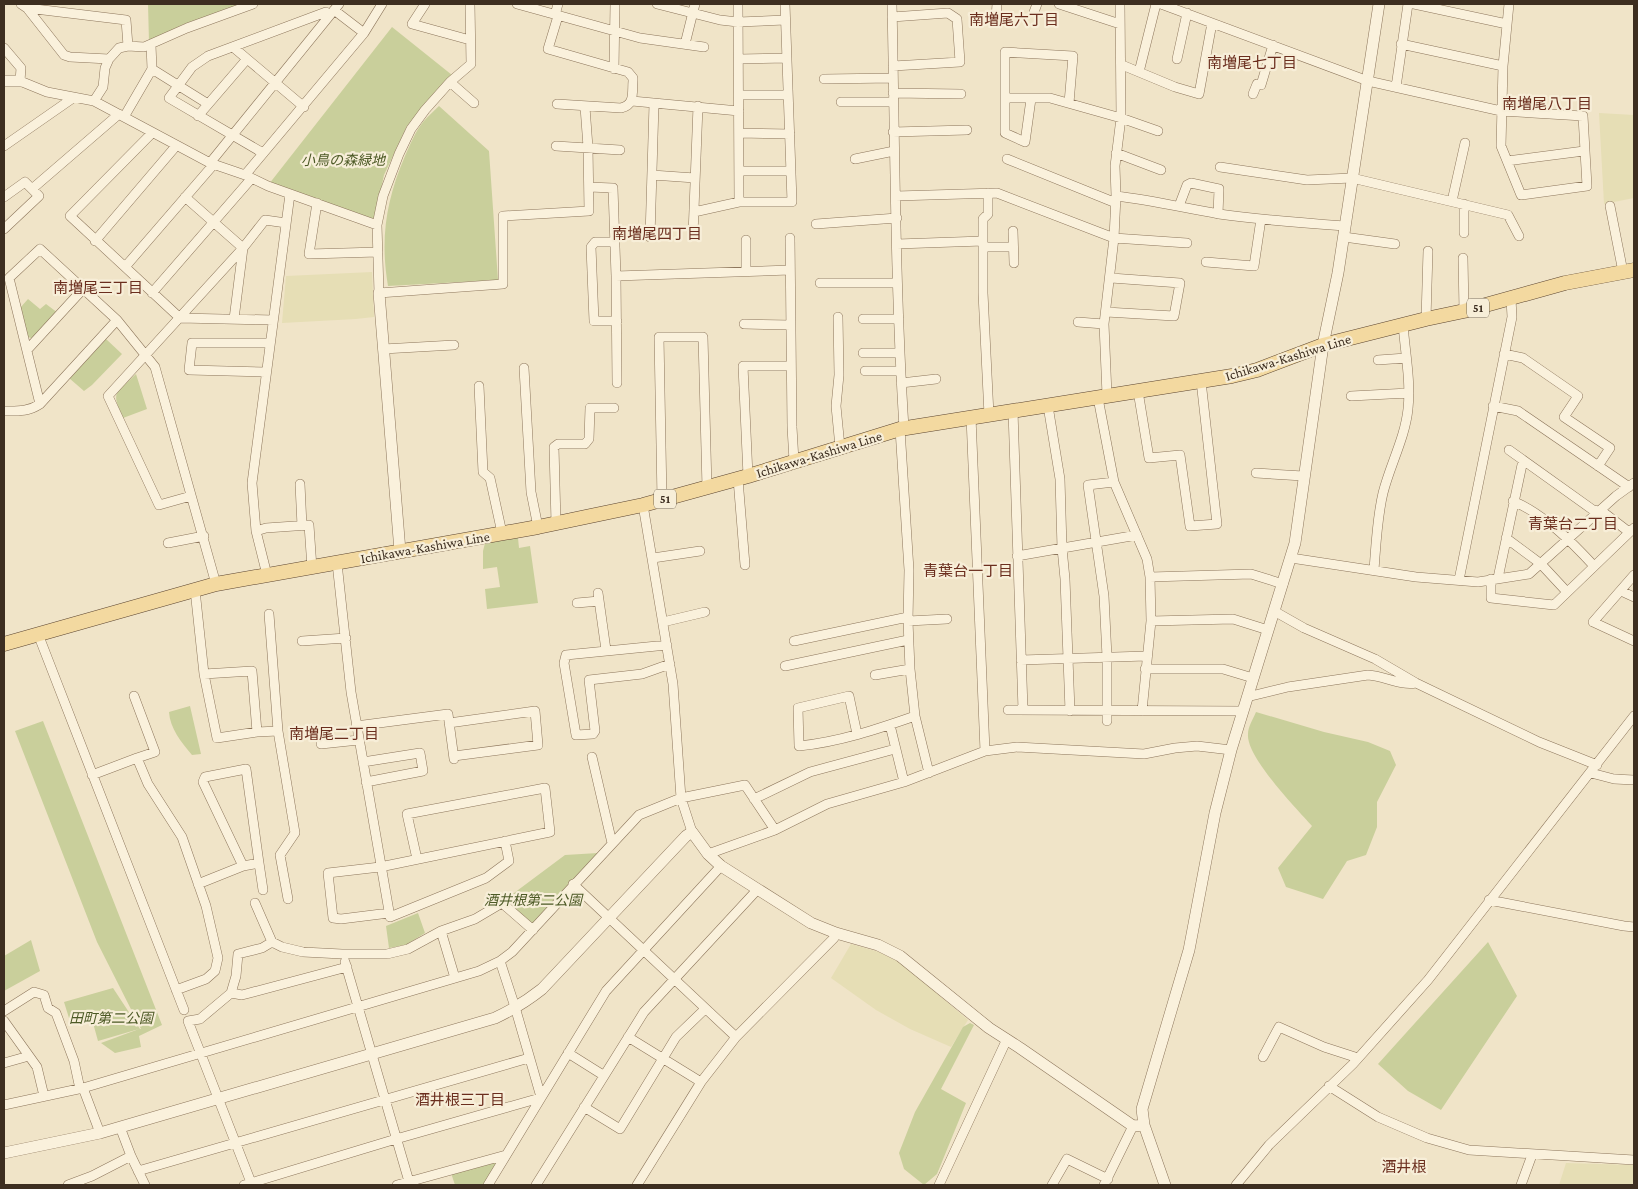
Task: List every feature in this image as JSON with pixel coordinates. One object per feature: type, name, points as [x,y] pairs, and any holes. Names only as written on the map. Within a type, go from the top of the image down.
[{"type":"main road","name":"Ichikawa-Kashiwa Line","points":[[4,644],[216,584],[538,527],[643,505],[743,478],[902,428],[1232,376],[1257,370],[1322,344],[1464,311],[1565,283],[1629,271]]},
{"type":"street","points":[[94,101],[103,87],[105,68],[109,59],[120,48],[128,46],[144,48],[187,28],[253,4]]},
{"type":"street","points":[[152,293],[214,222],[248,177],[263,153],[364,33],[382,4]]},
{"type":"street","points":[[425,4],[412,24],[470,40]]},
{"type":"street","points":[[400,551],[379,293],[377,225],[383,196],[398,154],[411,129],[450,82],[470,64],[470,4]]},
{"type":"street","points":[[517,4],[640,38],[704,47]]},
{"type":"street","points":[[557,104],[585,107],[627,107],[632,101],[633,78],[628,72],[548,49],[558,4]]},
{"type":"street","points":[[614,69],[615,4]]},
{"type":"street","points":[[658,4],[694,8],[720,20],[738,22],[785,20]]},
{"type":"street","points":[[738,4],[739,202]]},
{"type":"street","points":[[694,212],[739,202],[792,202],[785,4]]},
{"type":"street","points":[[892,4],[898,320],[909,570],[908,640],[915,716],[928,773]]},
{"type":"street","points":[[996,4],[996,18]]},
{"type":"street","points":[[1059,4],[1120,24]]},
{"type":"street","points":[[1120,4],[1122,118],[1114,166],[1116,199],[1111,278],[1104,324],[1103,397],[1114,482],[1147,559],[1150,577],[1151,622],[1146,656],[1142,711]]},
{"type":"street","points":[[1139,72],[1156,4]]},
{"type":"street","points":[[1161,4],[1368,81],[1501,111],[1583,116],[1587,186],[1521,194],[1501,146],[1501,111],[1503,66],[1509,4]]},
{"type":"street","points":[[1052,1185],[1066,1159],[1106,1182],[1138,1126],[1189,950],[1215,813],[1231,750],[1291,558],[1322,344],[1338,274],[1379,4]]},
{"type":"street","points":[[1396,87],[1408,4]]},
{"type":"street","points":[[1414,4],[1506,24]]},
{"type":"street","points":[[24,6],[126,20],[128,46]]},
{"type":"street","points":[[24,6],[64,55],[109,59]]},
{"type":"street","points":[[686,44],[694,8]]},
{"type":"street","points":[[334,10],[364,33]]},
{"type":"street","points":[[263,153],[169,98],[192,67],[208,56],[334,10]]},
{"type":"street","points":[[125,267],[212,164],[231,136],[334,10]]},
{"type":"street","points":[[892,17],[948,13],[957,19],[960,62],[893,66]]},
{"type":"street","points":[[1178,59],[1187,13]]},
{"type":"street","points":[[1122,66],[1175,87],[1199,94],[1212,23]]},
{"type":"street","points":[[1401,44],[1503,66]]},
{"type":"street","points":[[32,189],[122,116],[152,69],[151,45]]},
{"type":"street","points":[[1253,94],[1257,84],[1261,85],[1273,46]]},
{"type":"street","points":[[233,47],[304,106]]},
{"type":"street","points":[[4,48],[21,68],[20,80]]},
{"type":"street","points":[[1031,99],[1025,142],[1005,133],[1005,52],[1073,56],[1068,104]]},
{"type":"street","points":[[739,59],[787,58]]},
{"type":"street","points":[[198,116],[247,59]]},
{"type":"street","points":[[152,69],[208,104]]},
{"type":"street","points":[[824,79],[893,78]]},
{"type":"street","points":[[4,81],[20,80],[47,92],[94,101],[212,164],[377,225]]},
{"type":"street","points":[[450,82],[474,103]]},
{"type":"street","points":[[841,102],[961,94]]},
{"type":"street","points":[[739,95],[788,95]]},
{"type":"street","points":[[4,146],[73,98]]},
{"type":"street","points":[[1005,98],[1050,98],[1122,118],[1158,131]]},
{"type":"street","points":[[632,101],[739,111]]},
{"type":"street","points":[[650,238],[654,104]]},
{"type":"street","points":[[693,235],[698,106]]},
{"type":"street","points":[[379,293],[503,284],[503,216],[589,212],[585,107]]},
{"type":"street","points":[[893,132],[967,130]]},
{"type":"street","points":[[152,133],[70,216],[180,318],[273,320]]},
{"type":"street","points":[[739,133],[790,134]]},
{"type":"street","points":[[1452,201],[1465,143]]},
{"type":"street","points":[[95,241],[176,146]]},
{"type":"street","points":[[556,146],[620,150]]},
{"type":"street","points":[[855,158],[894,151]]},
{"type":"street","points":[[1507,161],[1584,151]]},
{"type":"street","points":[[1116,153],[1161,170]]},
{"type":"street","points":[[1006,159],[1116,199],[1179,206],[1218,214],[1344,232],[1395,244]]},
{"type":"street","points":[[1220,167],[1307,180],[1352,178],[1452,201],[1508,214],[1519,236]]},
{"type":"street","points":[[739,171],[791,171]]},
{"type":"street","points":[[652,175],[695,178]]},
{"type":"street","points":[[4,197],[25,182],[39,196],[4,229]]},
{"type":"street","points":[[1179,206],[1187,185],[1191,183],[1219,189],[1218,214]]},
{"type":"street","points":[[589,187],[613,188],[617,383]]},
{"type":"street","points":[[896,196],[988,193],[1007,196],[1114,238],[1187,243]]},
{"type":"street","points":[[988,193],[988,214],[983,219],[983,292],[989,415]]},
{"type":"street","points":[[268,575],[256,531],[252,483],[290,194]]},
{"type":"street","points":[[185,197],[243,248]]},
{"type":"street","points":[[317,203],[308,254],[378,252]]},
{"type":"street","points":[[1464,204],[1464,232]]},
{"type":"street","points":[[1610,206],[1629,271]]},
{"type":"street","points":[[816,224],[897,218]]},
{"type":"street","points":[[1206,262],[1254,266],[1261,219]]},
{"type":"street","points":[[192,496],[159,505],[108,396],[243,248],[265,220],[286,224]]},
{"type":"street","points":[[1013,231],[1014,262]]},
{"type":"street","points":[[790,238],[790,326],[794,461]]},
{"type":"street","points":[[746,240],[746,271]]},
{"type":"street","points":[[615,242],[595,242],[591,247],[594,321],[616,321]]},
{"type":"street","points":[[897,244],[983,244],[1013,247]]},
{"type":"street","points":[[234,319],[243,248]]},
{"type":"street","points":[[40,404],[9,278],[40,249],[117,320],[155,367],[216,584]]},
{"type":"street","points":[[1426,319],[1428,251]]},
{"type":"street","points":[[1463,258],[1464,311]]},
{"type":"street","points":[[616,276],[790,270]]},
{"type":"street","points":[[1106,312],[1174,316],[1180,283],[1111,278]]},
{"type":"street","points":[[820,283],[898,283]]},
{"type":"street","points":[[27,350],[83,289]]},
{"type":"street","points":[[1459,580],[1512,317],[1511,299]]},
{"type":"street","points":[[838,317],[839,375],[836,406],[840,447]]},
{"type":"street","points":[[863,319],[898,320]]},
{"type":"street","points":[[4,410],[19,412],[40,404],[117,320]]},
{"type":"street","points":[[1078,322],[1104,324]]},
{"type":"street","points":[[744,324],[790,326]]},
{"type":"street","points":[[1374,570],[1381,502],[1408,410],[1409,393],[1403,324]]},
{"type":"street","points":[[662,500],[659,336],[703,337],[707,488]]},
{"type":"street","points":[[266,372],[190,370],[192,343],[270,343]]},
{"type":"street","points":[[383,349],[454,345]]},
{"type":"street","points":[[863,353],[899,352]]},
{"type":"street","points":[[1504,354],[1523,358],[1578,396],[1564,417],[1610,448],[1598,466]]},
{"type":"street","points":[[1378,360],[1406,358]]},
{"type":"street","points":[[745,565],[743,366],[791,366]]},
{"type":"street","points":[[524,368],[530,475],[538,527]]},
{"type":"street","points":[[865,371],[900,371]]},
{"type":"street","points":[[901,382],[936,379]]},
{"type":"street","points":[[1138,391],[1149,458],[1180,455],[1190,526],[1217,524],[1201,381]]},
{"type":"street","points":[[479,386],[483,472],[490,478],[502,533]]},
{"type":"street","points":[[1351,396],[1409,393]]},
{"type":"street","points":[[1048,406],[1060,479],[1070,711]]},
{"type":"street","points":[[1291,558],[1416,577],[1478,582],[1529,574],[1599,511],[1632,485],[1598,466],[1518,411],[1493,406]]},
{"type":"street","points":[[556,523],[554,447],[558,444],[585,444],[589,439],[590,408],[614,408]]},
{"type":"street","points":[[1013,411],[1023,710]]},
{"type":"street","points":[[971,417],[985,751]]},
{"type":"street","points":[[1509,450],[1523,460],[1593,510],[1603,512],[1632,530],[1554,605],[1490,598],[1506,538],[1523,460]]},
{"type":"street","points":[[1256,472],[1303,476]]},
{"type":"street","points":[[1107,716],[1104,596],[1088,484],[1114,482]]},
{"type":"street","points":[[300,484],[302,526]]},
{"type":"street","points":[[1513,501],[1524,506],[1569,539],[1594,566]]},
{"type":"street","points":[[643,505],[670,664],[681,798],[692,832],[708,854],[721,866],[811,923],[836,933],[878,945],[900,956],[989,1028],[1138,1126],[1165,1185]]},
{"type":"street","points":[[256,531],[266,528],[309,526],[312,568]]},
{"type":"street","points":[[1017,556],[1137,535]]},
{"type":"street","points":[[168,543],[204,536]]},
{"type":"street","points":[[1506,538],[1541,564],[1567,592]]},
{"type":"street","points":[[653,558],[700,551]]},
{"type":"street","points":[[337,563],[350,692],[389,914]]},
{"type":"street","points":[[1150,577],[1250,574],[1283,584]]},
{"type":"street","points":[[1634,575],[1593,622],[1634,641]]},
{"type":"street","points":[[195,590],[204,674],[217,738],[278,731]]},
{"type":"street","points":[[1621,591],[1634,597]]},
{"type":"street","points":[[577,603],[599,597],[606,650]]},
{"type":"street","points":[[1274,611],[1304,628],[1374,659],[1416,683],[1539,742],[1597,764]]},
{"type":"street","points":[[663,622],[705,612]]},
{"type":"street","points":[[269,614],[278,731],[295,834],[280,855],[288,899]]},
{"type":"street","points":[[794,641],[908,619],[947,619]]},
{"type":"street","points":[[1151,622],[1234,619],[1268,630]]},
{"type":"street","points":[[38,634],[184,1010]]},
{"type":"street","points":[[302,641],[346,638]]},
{"type":"street","points":[[785,666],[908,640]]},
{"type":"street","points":[[667,645],[568,654],[564,657],[576,735],[593,734],[596,731],[589,680],[642,674],[670,664]]},
{"type":"street","points":[[1021,660],[1146,656]]},
{"type":"street","points":[[875,676],[910,669]]},
{"type":"street","points":[[1145,669],[1223,669],[1253,678]]},
{"type":"street","points":[[204,674],[252,671],[257,732]]},
{"type":"street","points":[[1247,697],[1288,687],[1368,675],[1378,675],[1407,684],[1416,683]]},
{"type":"street","points":[[92,775],[155,752],[134,696]]},
{"type":"street","points":[[857,734],[848,696],[798,708],[800,746],[820,744],[857,734],[890,725],[915,716]]},
{"type":"street","points":[[1008,710],[1070,711],[1107,716],[1142,711],[1242,711]]},
{"type":"street","points":[[356,726],[448,714],[449,723],[454,758],[538,745],[535,711],[449,723]]},
{"type":"street","points":[[1236,1185],[1270,1145],[1358,1058],[1428,980],[1634,716]]},
{"type":"street","points":[[890,725],[904,782]]},
{"type":"street","points":[[321,744],[359,740]]},
{"type":"street","points":[[708,854],[775,830],[827,804],[904,782],[985,751],[1018,747],[1144,754],[1197,746],[1231,750]]},
{"type":"street","points":[[754,798],[810,772],[895,749]]},
{"type":"street","points":[[363,762],[420,753],[423,771],[366,782]]},
{"type":"street","points":[[592,757],[593,783],[612,843]]},
{"type":"street","points":[[137,758],[148,784],[182,837],[206,906],[218,958],[215,971],[206,979],[176,990]]},
{"type":"street","points":[[243,866],[203,782],[205,777],[246,769],[263,890]]},
{"type":"street","points":[[1591,773],[1614,779],[1634,780]]},
{"type":"street","points":[[4,1105],[82,1088],[200,1054],[455,978],[500,961],[512,952],[533,930],[573,884],[639,815],[681,798],[745,785],[775,830]]},
{"type":"street","points":[[416,859],[407,814],[545,788],[550,832],[505,842],[380,866],[328,873],[333,918],[341,919],[389,914],[390,917],[486,878],[509,861],[505,842]]},
{"type":"street","points":[[4,1153],[100,1133],[495,1018],[542,989],[686,836],[692,832]]},
{"type":"street","points":[[198,884],[243,866],[259,863]]},
{"type":"street","points":[[488,1185],[606,991],[721,866]]},
{"type":"street","points":[[573,884],[736,1037]]},
{"type":"street","points":[[536,1185],[644,1012],[757,890]]},
{"type":"street","points":[[1489,900],[1634,927]]},
{"type":"street","points":[[255,904],[272,942],[303,952],[387,954],[408,949],[441,931],[475,919],[502,903],[533,930]]},
{"type":"street","points":[[441,931],[455,978]]},
{"type":"street","points":[[642,1184],[700,1082],[736,1037],[834,938],[836,933]]},
{"type":"street","points":[[272,942],[262,948],[238,954],[236,976],[231,993],[200,1019],[188,1021],[235,1142],[249,1185],[396,1139],[540,1098]]},
{"type":"street","points":[[342,954],[409,1184]]},
{"type":"street","points":[[500,961],[515,1007],[540,1098]]},
{"type":"street","points":[[231,993],[242,996],[347,967]]},
{"type":"street","points":[[4,1011],[34,992],[44,995],[48,1008],[56,1014],[100,1133]]},
{"type":"street","points":[[584,1107],[620,1129],[676,1037],[705,1009]]},
{"type":"street","points":[[4,1022],[37,1066],[44,1096]]},
{"type":"street","points":[[1263,1056],[1279,1027],[1324,1047],[1358,1058]]},
{"type":"street","points":[[628,1037],[700,1082]]},
{"type":"street","points":[[938,1185],[1007,1039]]},
{"type":"street","points":[[568,1053],[603,1075]]},
{"type":"street","points":[[4,1063],[29,1056]]},
{"type":"street","points":[[138,1171],[529,1058]]},
{"type":"street","points":[[1329,1086],[1378,1117],[1427,1138],[1469,1150],[1634,1160]]},
{"type":"street","points":[[120,1127],[145,1185]]},
{"type":"street","points":[[397,1185],[409,1184],[506,1155]]},
{"type":"street","points":[[1521,1185],[1532,1155]]},
{"type":"street","points":[[68,1185],[92,1176],[131,1156]]},
{"type":"shaded area","points":[[1599,113],[1634,115],[1634,198],[1604,204]]},
{"type":"shaded area","points":[[372,272],[374,317],[282,323],[286,276]]},
{"type":"shaded area","points":[[851,944],[879,952],[903,964],[968,1020],[951,1047],[910,1029],[876,1010],[831,978]]},
{"type":"shaded area","points":[[1566,1163],[1634,1165],[1634,1185],[1559,1185]]},
{"type":"green space","points":[[148,4],[243,4],[182,25],[149,42]]},
{"type":"green space","name":"小鳥の森緑地","points":[[392,27],[452,75],[407,126],[384,175],[375,218],[370,220],[269,184]]},
{"type":"green space","points":[[439,106],[489,151],[498,280],[388,286],[385,236],[386,220],[393,188],[415,134],[423,122]]},
{"type":"green space","points":[[28,299],[40,309],[46,304],[58,313],[34,339],[28,337],[20,308]]},
{"type":"green space","points":[[106,339],[122,354],[84,391],[69,378]]},
{"type":"green space","points":[[136,374],[147,409],[123,418],[117,402],[117,393]]},
{"type":"green space","points":[[518,538],[519,548],[530,546],[538,603],[487,609],[485,589],[500,587],[497,567],[483,569],[485,543]]},
{"type":"green space","points":[[190,706],[201,754],[192,755],[171,724],[169,712]]},
{"type":"green space","points":[[1256,712],[1324,732],[1368,742],[1390,751],[1396,765],[1377,802],[1377,827],[1366,855],[1347,861],[1323,899],[1286,887],[1278,868],[1312,826],[1273,782],[1255,756],[1248,734]]},
{"type":"green space","name":"田町第二公園","points":[[43,721],[162,1025],[139,1036],[141,1047],[115,1053],[101,1043],[139,1029],[98,1041],[90,1012],[69,1018],[64,1002],[113,988],[141,1029],[97,942],[15,731]]},
{"type":"green space","name":"酒井根第二公園","points":[[598,853],[534,923],[531,924],[506,899],[565,855]]},
{"type":"green space","points":[[418,913],[425,933],[406,945],[389,948],[386,926]]},
{"type":"green space","points":[[31,940],[40,971],[4,991],[4,956]]},
{"type":"green space","points":[[1488,942],[1517,996],[1441,1110],[1408,1091],[1378,1064]]},
{"type":"green space","points":[[970,1023],[974,1025],[941,1089],[966,1103],[937,1174],[924,1185],[904,1169],[899,1153],[915,1112],[963,1027]]},
{"type":"green space","points":[[496,1160],[499,1163],[485,1185],[455,1185],[451,1173]]},
{"type":"district","name":"南増尾六丁目","points":[[1014,20]]},
{"type":"district","name":"南増尾七丁目","points":[[1252,63]]},
{"type":"district","name":"南増尾八丁目","points":[[1547,104]]},
{"type":"district","name":"南増尾四丁目","points":[[657,234]]},
{"type":"district","name":"南増尾三丁目","points":[[98,288]]},
{"type":"district","name":"青葉台二丁目","points":[[1573,524]]},
{"type":"district","name":"青葉台一丁目","points":[[968,571]]},
{"type":"district","name":"南増尾二丁目","points":[[334,734]]},
{"type":"district","name":"酒井根三丁目","points":[[460,1100]]},
{"type":"district","name":"酒井根","points":[[1404,1167]]}]
